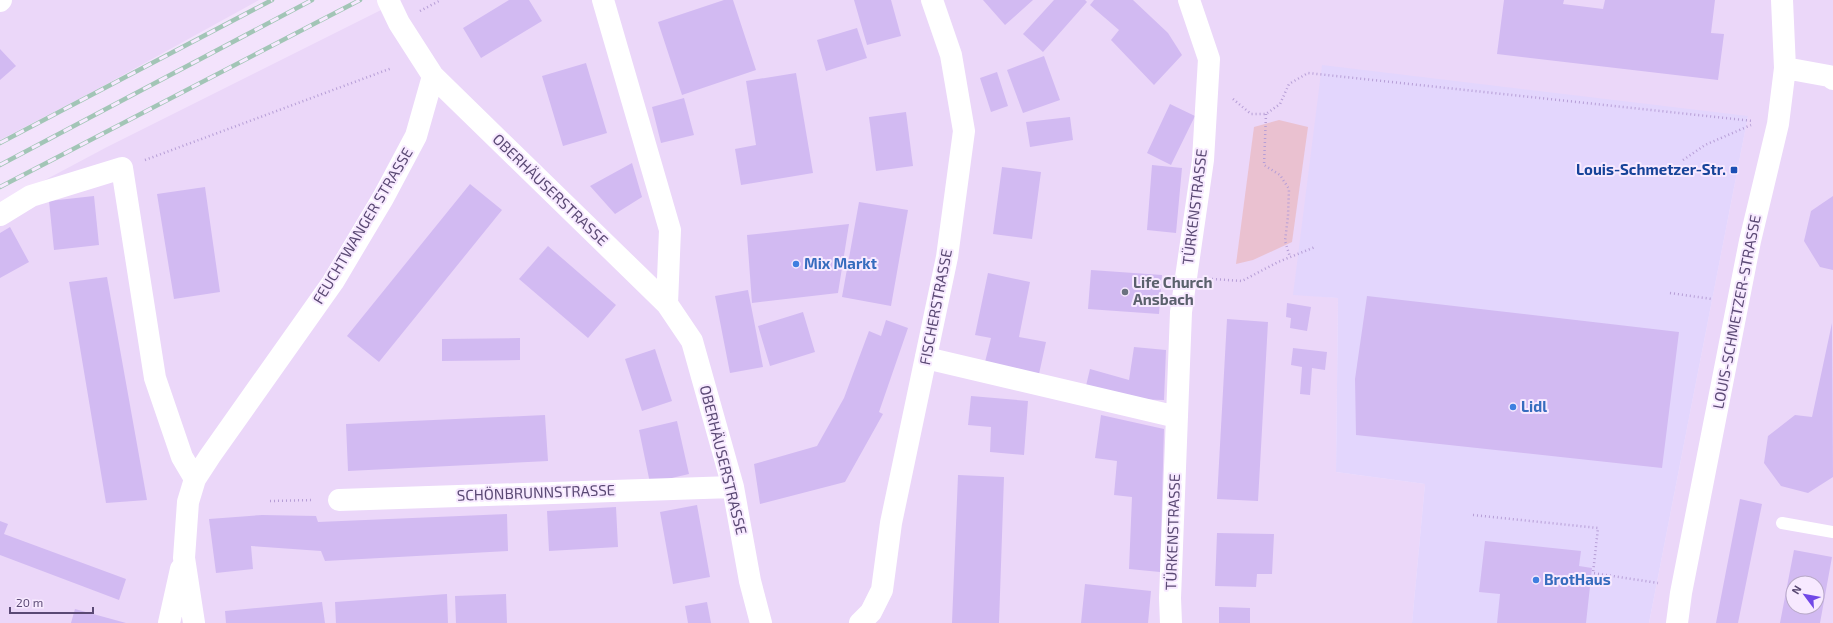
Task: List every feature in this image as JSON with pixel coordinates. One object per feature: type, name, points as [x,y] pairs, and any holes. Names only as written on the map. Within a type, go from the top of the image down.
[{"type":"street","points":[[388,0],[399,23],[433,76]]},
{"type":"street","points":[[602,0],[670,230],[667,304]]},
{"type":"street","name":"FISCHERSTRASSE","points":[[870,619],[882,590],[891,523],[947,257],[964,131],[951,55],[932,0]]},
{"type":"street","name":"TÜRKENSTRASSE","points":[[1171,623],[1181,312],[1203,160],[1209,58],[1189,0]]},
{"type":"street","name":"LOUIS-SCHMETZER-STRASSE","points":[[1677,623],[1681,593],[1750,241],[1778,124],[1785,68],[1782,0]]},
{"type":"street","points":[[1785,68],[1829,76],[1833,79]]},
{"type":"street","name":"OBERHÄUSERSTRASSE","points":[[433,76],[667,304],[692,341],[733,487],[750,582],[761,623]]},
{"type":"street","name":"FEUCHTWANGER STRASSE","points":[[194,623],[184,558],[188,502],[195,479],[333,282],[372,218],[416,136],[433,76]]},
{"type":"street","points":[[0,214],[32,196],[122,168],[155,378],[182,457],[195,479]]},
{"type":"street","points":[[926,358],[1177,417]]},
{"type":"street","name":"SCHÖNBRUNNSTRASSE","points":[[339,500],[733,487]]},
{"type":"street","points":[[169,623],[184,558]]},
{"type":"lane","points":[[1782,523],[1833,532]]},
{"type":"path","points":[[122,168],[392,68]]},
{"type":"path","points":[[1231,94],[1234,101],[1251,114],[1266,114],[1280,104],[1289,84],[1308,73],[1757,122],[1705,145],[1683,160]]},
{"type":"path","points":[[1266,114],[1264,165],[1280,175],[1289,188],[1288,216],[1284,241],[1290,257]]},
{"type":"path","points":[[1186,277],[1242,281],[1290,257],[1315,247]]},
{"type":"path","points":[[1670,293],[1738,304]]},
{"type":"path","points":[[270,501],[339,500]]},
{"type":"path","points":[[1473,515],[1598,528],[1593,573],[1665,584]]},
{"type":"shaded area","points":[[0,0],[259,0],[94,91],[0,140]]},
{"type":"shaded area","points":[[401,0],[1833,0],[1833,623],[1649,623],[1748,116],[1293,294],[1338,298],[1336,472],[1425,484],[1412,623],[0,623],[0,204],[107,147]]},
{"type":"shaded area","points":[[1322,65],[1748,116],[1649,623],[1412,623],[1425,484],[1336,472],[1338,298],[1293,295]]},
{"type":"shaded area","points":[[1279,120],[1308,127],[1292,242],[1253,260],[1236,264],[1254,127]]},
{"type":"building","points":[[509,0],[529,0],[542,21],[481,58],[463,28]]},
{"type":"building","points":[[724,0],[733,0],[756,70],[682,95],[658,22]]},
{"type":"building","points":[[854,0],[891,0],[901,36],[867,45]]},
{"type":"building","points":[[983,0],[1033,0],[1005,25]]},
{"type":"building","points":[[1054,0],[1085,0],[1087,2],[1043,52],[1023,34]]},
{"type":"building","points":[[1094,0],[1133,0],[1168,33],[1182,55],[1154,85],[1111,40],[1119,30],[1090,5]]},
{"type":"building","points":[[1504,0],[1564,0],[1563,4],[1603,9],[1605,0],[1715,0],[1711,33],[1724,34],[1718,80],[1497,54]]},
{"type":"building","points":[[857,28],[867,58],[826,71],[817,40]]},
{"type":"building","points":[[0,49],[16,66],[0,80]]},
{"type":"building","points":[[1044,56],[1060,100],[1023,113],[1007,70]]},
{"type":"building","points":[[586,63],[607,133],[563,146],[542,76]]},
{"type":"building","points":[[997,72],[1008,106],[991,112],[980,78]]},
{"type":"building","points":[[796,73],[813,173],[741,185],[735,149],[756,145],[746,81]]},
{"type":"building","points":[[684,98],[694,135],[661,143],[652,107]]},
{"type":"building","points":[[1170,104],[1195,116],[1171,165],[1147,153]]},
{"type":"building","points":[[906,112],[913,166],[876,171],[869,117]]},
{"type":"building","points":[[1070,117],[1073,140],[1030,147],[1026,122]]},
{"type":"building","points":[[632,163],[642,197],[615,214],[590,186]]},
{"type":"building","points":[[1152,165],[1182,168],[1176,233],[1147,230]]},
{"type":"building","points":[[1002,167],[1041,172],[1032,239],[993,234]]},
{"type":"building","points":[[470,184],[502,210],[379,362],[347,336]]},
{"type":"building","points":[[205,187],[220,292],[174,299],[157,194]]},
{"type":"building","points":[[94,196],[99,245],[54,250],[49,201]]},
{"type":"building","points":[[1833,196],[1833,270],[1820,267],[1804,241],[1811,211]]},
{"type":"building","points":[[859,202],[908,210],[891,306],[842,297]]},
{"type":"building","name":"Mix Markt","points":[[849,224],[838,293],[752,303],[747,235]]},
{"type":"building","points":[[10,227],[29,262],[0,278],[0,233]]},
{"type":"building","points":[[548,246],[616,305],[588,338],[519,279]]},
{"type":"building","name":"Life Church Ansbach","points":[[1091,270],[1162,275],[1159,314],[1088,309]]},
{"type":"building","points":[[988,273],[1030,282],[1019,337],[1046,342],[1039,374],[985,362],[991,338],[975,335]]},
{"type":"building","points":[[107,277],[147,500],[106,503],[69,282]]},
{"type":"building","points":[[748,290],[763,367],[730,373],[715,296]]},
{"type":"building","name":"Lidl","points":[[1367,296],[1679,332],[1662,468],[1356,435],[1355,379]]},
{"type":"building","points":[[1287,303],[1311,307],[1307,331],[1290,328],[1291,318],[1286,317]]},
{"type":"building","points":[[803,312],[815,352],[770,366],[758,326]]},
{"type":"building","points":[[1227,319],[1268,322],[1258,501],[1217,499]]},
{"type":"building","points":[[886,320],[908,328],[879,412],[883,414],[845,482],[760,504],[754,464],[817,446],[844,398],[869,331],[881,336]]},
{"type":"building","points":[[1832,323],[1833,477],[1808,493],[1781,486],[1764,463],[1768,436],[1795,415],[1812,417]]},
{"type":"building","points":[[520,338],[520,360],[442,361],[442,339]]},
{"type":"building","points":[[1134,347],[1166,350],[1164,400],[1128,399],[1085,390],[1090,369],[1129,380]]},
{"type":"building","points":[[1293,348],[1327,352],[1325,370],[1312,368],[1310,395],[1300,394],[1302,367],[1291,365]]},
{"type":"building","points":[[655,349],[672,401],[642,411],[625,359]]},
{"type":"building","points":[[971,396],[1028,401],[1024,455],[990,452],[991,427],[968,425]]},
{"type":"building","points":[[545,415],[548,461],[348,471],[346,424]]},
{"type":"building","points":[[1101,415],[1164,429],[1160,572],[1129,569],[1132,497],[1114,495],[1117,461],[1095,458]]},
{"type":"building","points":[[677,421],[689,474],[650,483],[639,430]]},
{"type":"building","points":[[958,475],[1004,477],[999,623],[952,623]]},
{"type":"building","points":[[1740,499],[1762,504],[1738,623],[1716,623]]},
{"type":"building","points":[[697,505],[710,577],[673,584],[660,512]]},
{"type":"building","points":[[616,507],[618,547],[549,551],[547,511]]},
{"type":"building","points":[[507,514],[508,551],[325,561],[321,551],[251,546],[253,569],[216,573],[209,519],[262,515],[316,516],[318,522]]},
{"type":"building","points":[[0,521],[8,524],[4,534],[126,579],[119,600],[0,555]]},
{"type":"building","points":[[1217,533],[1274,534],[1272,574],[1257,574],[1256,587],[1215,586]]},
{"type":"building","name":"BrotHaus","points":[[1485,541],[1581,551],[1579,566],[1592,568],[1586,623],[1497,623],[1500,594],[1479,592]]},
{"type":"building","points":[[1794,550],[1832,557],[1825,596],[1825,575],[1789,575]]},
{"type":"building","points":[[1085,584],[1151,591],[1148,623],[1081,623]]},
{"type":"building","points":[[447,594],[448,623],[336,623],[335,602]]},
{"type":"building","points":[[506,594],[507,623],[456,623],[455,596]]},
{"type":"building","points":[[1785,597],[1785,615],[1821,615],[1820,623],[1780,623]]},
{"type":"building","points":[[322,602],[325,623],[226,623],[225,611]]},
{"type":"building","points":[[707,602],[711,623],[688,623],[685,606]]},
{"type":"building","points":[[1219,607],[1250,608],[1250,623],[1219,623]]},
{"type":"building","points":[[75,609],[126,623],[71,623]]},
{"type":"railway","points":[[0,143],[272,0]]},
{"type":"railway","points":[[0,165],[312,0]]},
{"type":"railway","points":[[0,187],[360,0]]},
{"type":"place","name":"Louis-Schmetzer-Str.","points":[[1734,170]]},
{"type":"place","name":"Mix Markt","points":[[796,264]]},
{"type":"place","name":"Life Church Ansbach","points":[[1125,292]]},
{"type":"place","name":"Lidl","points":[[1513,407]]},
{"type":"place","name":"BrotHaus","points":[[1536,580]]}]
